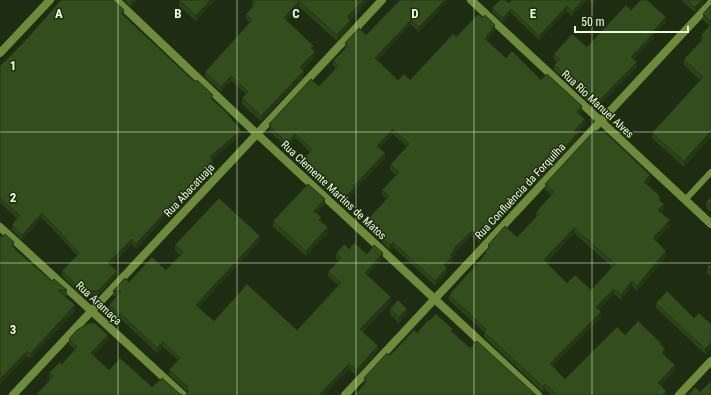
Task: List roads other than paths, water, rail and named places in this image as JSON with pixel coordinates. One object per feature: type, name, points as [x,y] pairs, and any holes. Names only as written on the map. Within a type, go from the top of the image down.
[{"type":"street","points":[[0,52],[50,0]]},
{"type":"street","name":"Rua Clemente Martins de Matos","points":[[116,0],[256,133],[538,395]]},
{"type":"street","name":"Rua Abacatuaja","points":[[13,395],[256,133],[382,0]]},
{"type":"street","name":"Rua Rio Manuel Alves","points":[[471,0],[711,224]]},
{"type":"street","name":"Rua Confluência da Forquilha","points":[[345,395],[711,3]]},
{"type":"street","name":"Rua Aramaça","points":[[0,226],[183,395]]},
{"type":"street","points":[[679,395],[711,361]]},
{"type":"lane","points":[[685,200],[711,172]]}]
